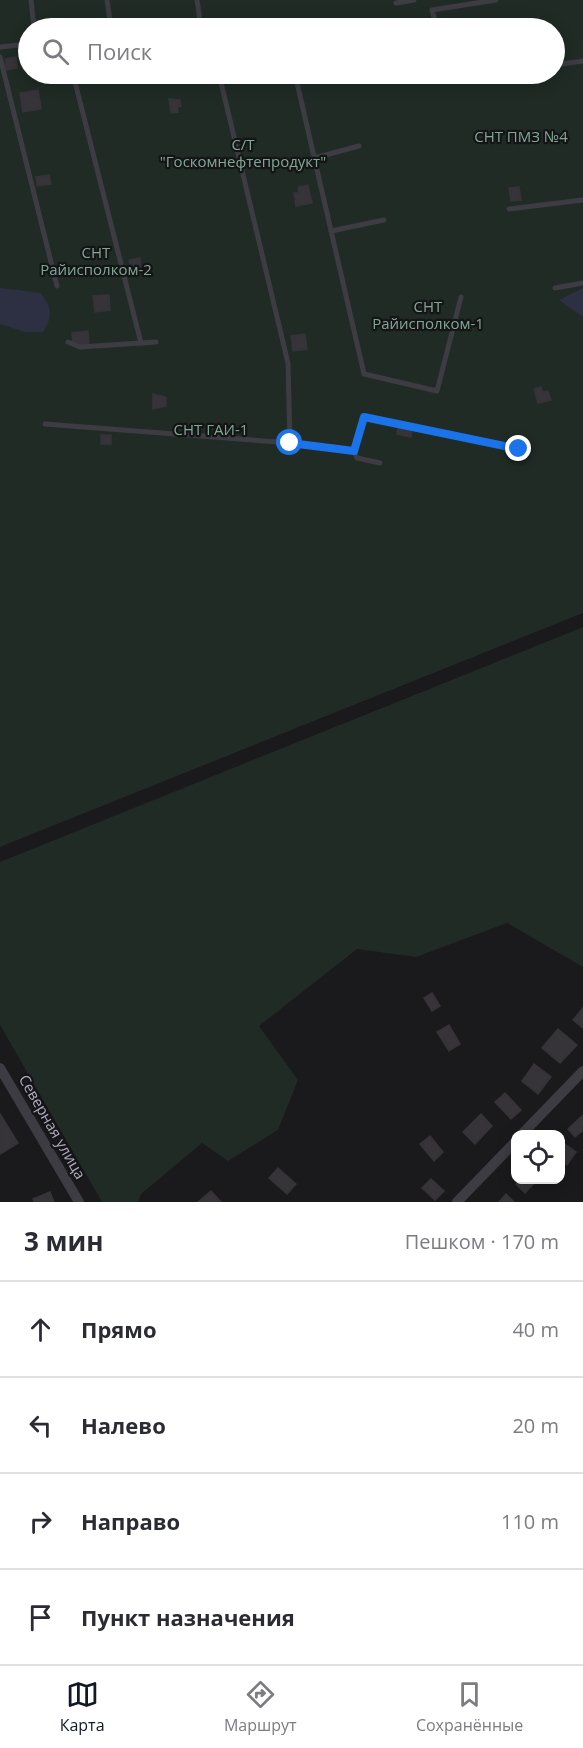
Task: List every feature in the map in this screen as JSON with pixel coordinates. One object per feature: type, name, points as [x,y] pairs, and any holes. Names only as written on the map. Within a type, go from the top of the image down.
[{"type":"street","name":"Северная улица","points":[[0,1069],[79,1202]]},
{"type":"street","points":[[526,1130],[583,1071]]},
{"type":"street","points":[[457,1202],[511,1146]]},
{"type":"lane","points":[[31,0],[33,18]]},
{"type":"lane","points":[[107,0],[110,18]]},
{"type":"lane","points":[[197,0],[200,18]]},
{"type":"lane","points":[[396,3],[414,0]]},
{"type":"lane","points":[[434,18],[432,10],[496,0]]},
{"type":"lane","points":[[0,47],[18,45]]},
{"type":"lane","points":[[0,57],[57,286]]},
{"type":"lane","points":[[565,64],[583,61]]},
{"type":"lane","points":[[76,84],[141,343]]},
{"type":"lane","points":[[221,84],[288,363],[290,443]]},
{"type":"lane","points":[[297,84],[364,374],[437,391],[461,297]]},
{"type":"lane","points":[[314,158],[359,146]]},
{"type":"lane","points":[[509,209],[583,200]]},
{"type":"lane","points":[[331,231],[384,220]]},
{"type":"lane","points":[[555,288],[583,283]]},
{"type":"lane","points":[[68,342],[80,347],[156,342]]},
{"type":"lane","points":[[380,463],[357,458],[354,451],[364,417],[519,449]]},
{"type":"lane","points":[[45,424],[290,443],[354,451]]},
{"type":"green space","points":[[0,0],[583,0],[583,613],[0,847]]},
{"type":"green space","points":[[583,627],[583,967],[507,923],[416,957],[357,949],[259,1026],[298,1080],[278,1130],[228,1161],[202,1143],[141,1194],[138,1202],[102,1202],[0,1025],[0,862]]},
{"type":"water","points":[[0,288],[40,293],[47,302],[50,312],[43,332],[25,332],[0,324]]},
{"type":"water","points":[[583,288],[583,317],[559,300]]},
{"type":"building","points":[[16,57],[17,68],[6,70],[5,59]]},
{"type":"building","points":[[38,90],[41,109],[23,112],[20,93]]},
{"type":"building","points":[[169,99],[180,100],[181,106],[177,107],[178,112],[171,113]]},
{"type":"building","points":[[49,175],[51,184],[37,186],[36,177]]},
{"type":"building","points":[[308,185],[312,203],[296,206],[294,193],[299,193],[298,187]]},
{"type":"building","points":[[519,187],[521,200],[511,201],[509,188]]},
{"type":"building","points":[[140,258],[141,269],[131,271],[129,260]]},
{"type":"building","points":[[109,295],[110,310],[95,312],[93,296]]},
{"type":"building","points":[[88,331],[89,345],[73,346],[72,333]]},
{"type":"building","points":[[305,334],[307,349],[293,351],[291,336]]},
{"type":"building","points":[[541,387],[543,392],[548,391],[551,400],[538,403],[534,389]]},
{"type":"building","points":[[153,394],[166,397],[166,406],[153,409]]},
{"type":"building","points":[[398,427],[412,430],[411,437],[397,434]]},
{"type":"building","points":[[101,435],[111,435],[111,444],[101,444]]},
{"type":"building","points":[[432,993],[440,1006],[432,1011],[424,998]]},
{"type":"building","points":[[583,1008],[583,1028],[573,1020]]},
{"type":"building","points":[[449,1025],[460,1044],[449,1051],[437,1032]]},
{"type":"building","points":[[558,1029],[577,1045],[560,1063],[542,1048]]},
{"type":"building","points":[[534,1064],[551,1077],[538,1094],[522,1081]]},
{"type":"building","points":[[505,1093],[521,1110],[511,1119],[495,1102]]},
{"type":"building","points":[[0,1114],[18,1143],[0,1154]]},
{"type":"building","points":[[481,1114],[492,1126],[475,1144],[463,1132]]},
{"type":"building","points":[[583,1115],[583,1130],[575,1137],[568,1129]]},
{"type":"building","points":[[430,1136],[443,1152],[434,1161],[420,1144]]},
{"type":"building","points":[[565,1144],[576,1152],[567,1165],[565,1164]]},
{"type":"building","points":[[278,1168],[296,1184],[287,1194],[269,1178]]},
{"type":"building","points":[[431,1179],[444,1191],[435,1200],[422,1188]]},
{"type":"building","points":[[516,1184],[533,1184],[525,1193]]},
{"type":"building","points":[[211,1191],[221,1202],[198,1202]]},
{"type":"building","points":[[50,1192],[54,1202],[34,1202],[33,1199]]},
{"type":"building","points":[[506,1194],[514,1202],[499,1202]]},
{"type":"route","points":[[290,443],[354,451],[364,417],[519,449]]},
{"type":"park label","name":"СНТ ПМЗ №4","points":[[521,137]]},
{"type":"park label","name":"С/Т \"Госкомнефтепродукт\"","points":[[243,154]]},
{"type":"park label","name":"СНТ Райисполком-2","points":[[96,262]]},
{"type":"park label","name":"СНТ Райисполком-1","points":[[428,316]]},
{"type":"park label","name":"СНТ ГАИ-1","points":[[211,430]]}]
